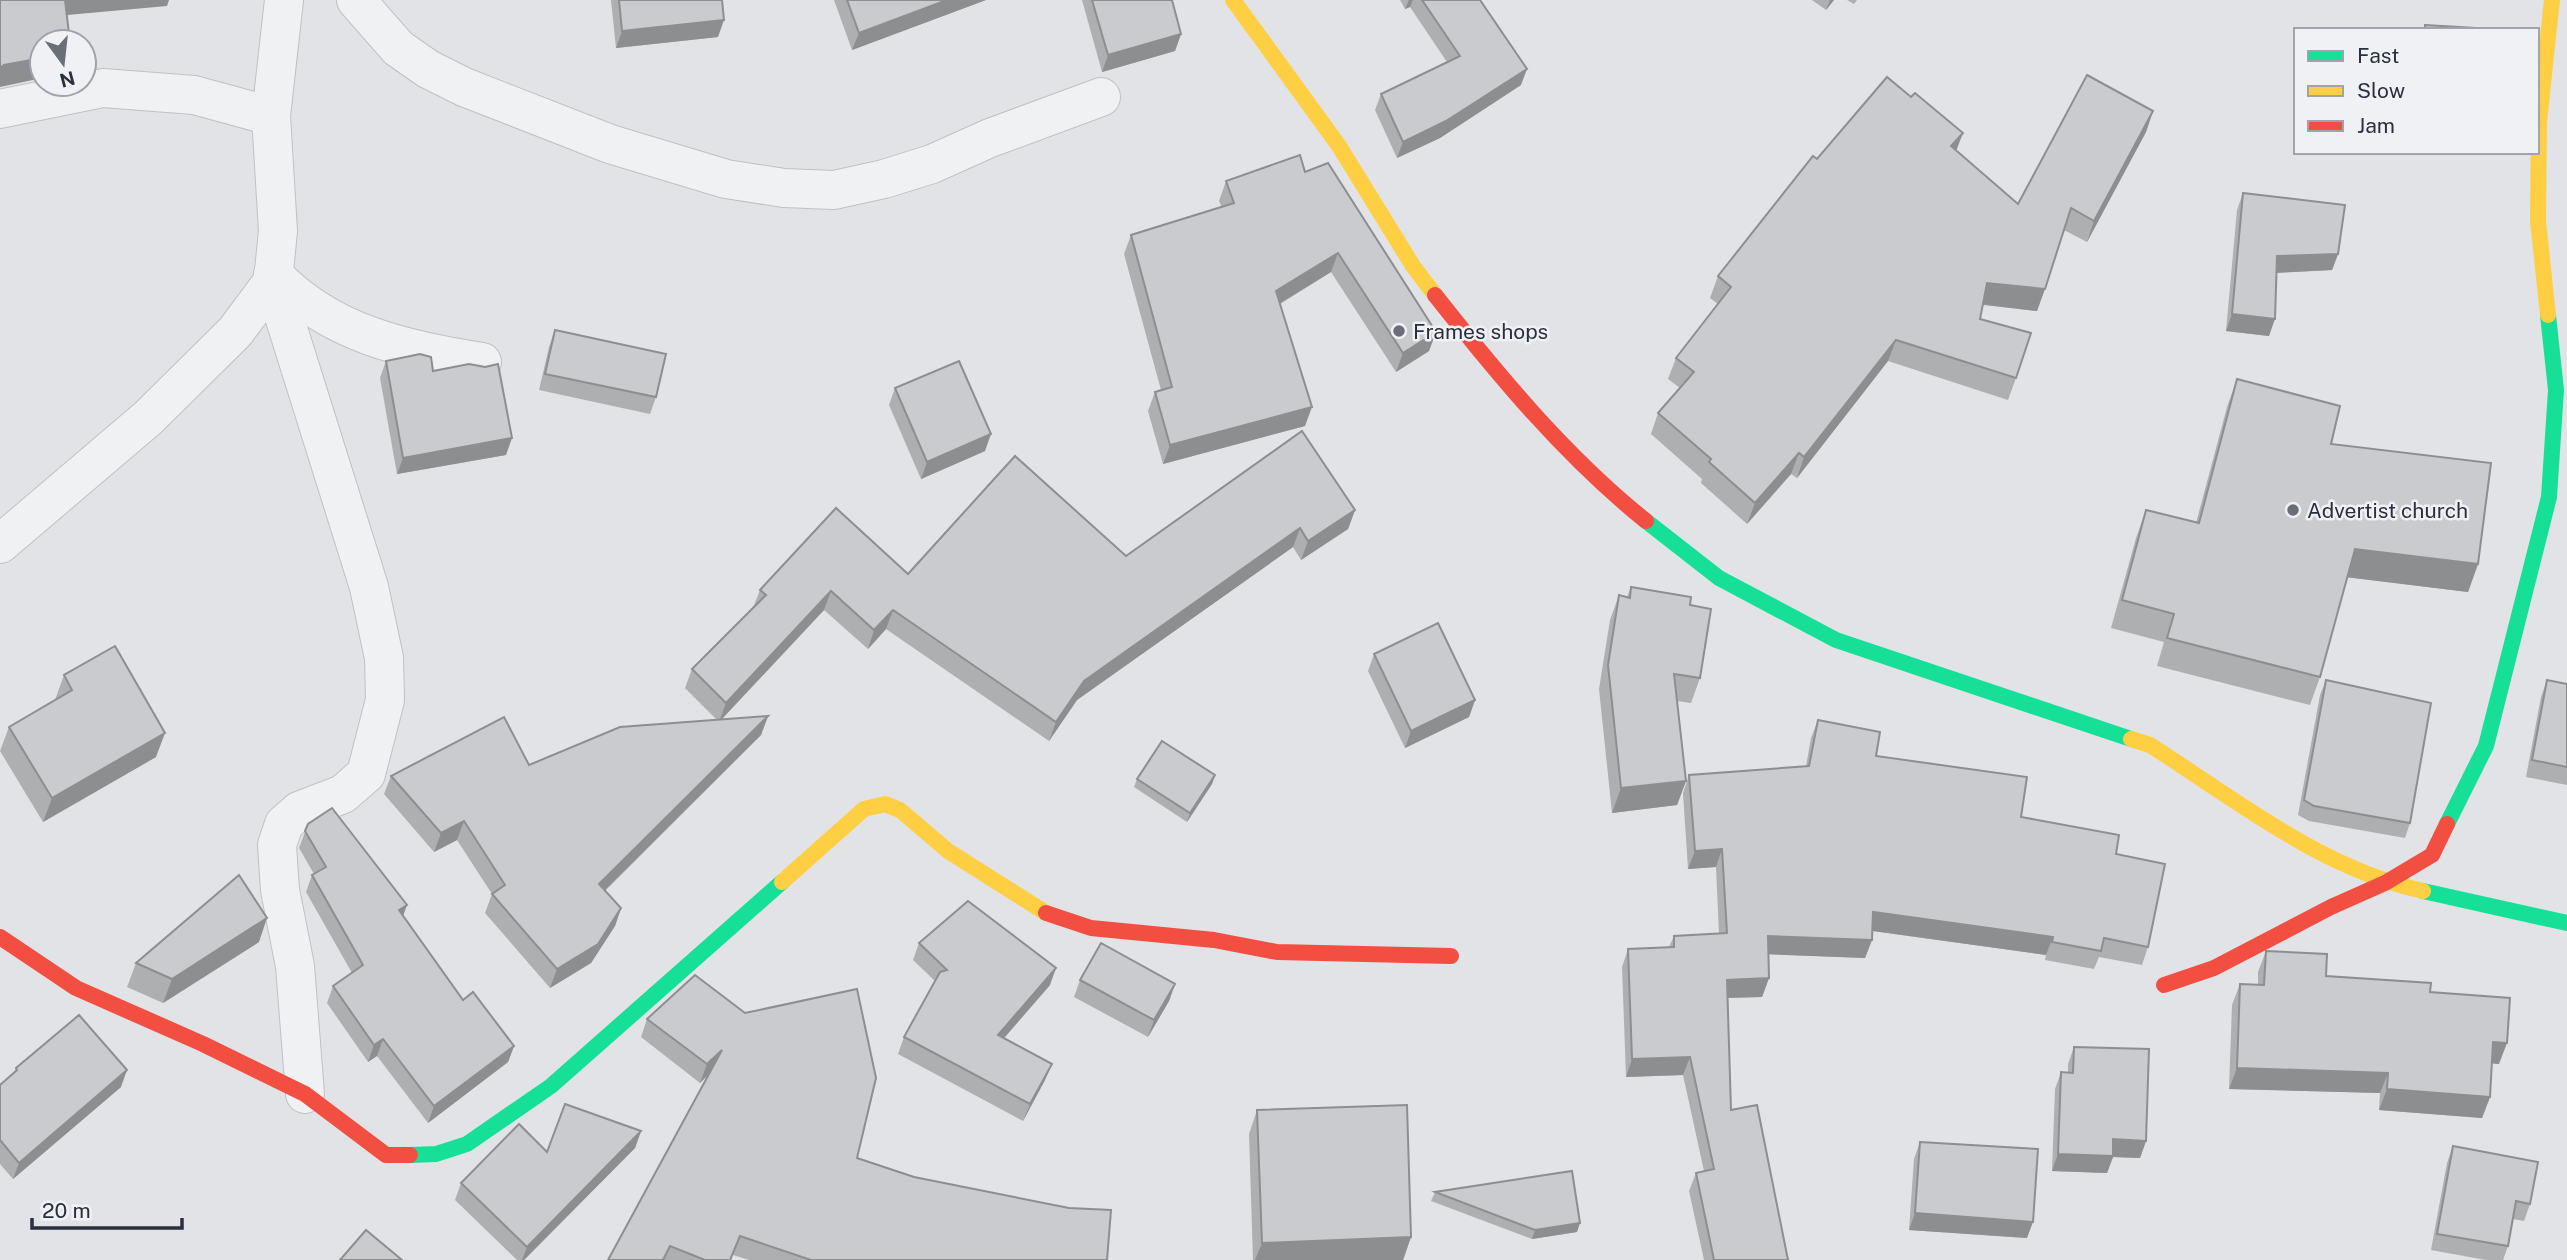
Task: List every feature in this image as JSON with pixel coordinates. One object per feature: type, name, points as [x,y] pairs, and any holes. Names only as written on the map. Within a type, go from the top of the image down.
[{"type":"street","points":[[284,0],[271,116],[278,231],[273,277],[321,442],[345,505],[369,587],[384,658],[385,699],[366,774],[343,794],[299,811],[284,824],[277,845],[280,890],[295,966],[304,1094]]},
{"type":"street","points":[[356,0],[398,48],[428,69],[464,88],[621,147],[726,179],[784,188],[834,190],[884,178],[932,164],[989,138],[1101,97]]},
{"type":"street","points":[[1233,0],[1339,146],[1413,266],[1506,385],[1605,488],[1719,578],[1836,640],[2150,745],[2297,840],[2385,884],[2567,923]]},
{"type":"street","points":[[2539,122],[2552,0]]},
{"type":"street","points":[[0,109],[103,88],[194,95],[271,116]]},
{"type":"street","points":[[2164,985],[2214,968],[2330,907],[2385,884],[2432,855],[2486,746],[2558,499],[2556,390],[2538,221],[2539,154]]},
{"type":"street","points":[[273,277],[322,316],[362,334],[482,362]]},
{"type":"street","points":[[0,544],[158,409],[236,332],[273,277]]},
{"type":"street","points":[[0,937],[76,988],[203,1044],[304,1094],[386,1155],[436,1153],[467,1144],[551,1086],[864,809],[885,804],[900,810],[948,851],[1039,911],[1091,928],[1214,940],[1277,952],[1451,956]]},
{"type":"building","points":[[0,0],[65,0],[68,28],[28,28],[28,61],[0,68]]},
{"type":"building","points":[[619,0],[722,0],[724,20],[622,31]]},
{"type":"building","points":[[847,0],[947,0],[859,33]]},
{"type":"building","points":[[1092,0],[1172,0],[1181,34],[1108,55]]},
{"type":"building","points":[[1422,0],[1480,0],[1527,69],[1446,121],[1403,142],[1381,94],[1460,56]]},
{"type":"building","points":[[2425,25],[2475,28],[2425,28]]},
{"type":"building","points":[[2087,75],[2153,111],[2094,221],[2071,208],[2045,289],[1987,283],[1980,319],[2031,333],[2016,378],[1896,340],[1804,457],[1799,453],[1755,503],[1709,462],[1711,459],[1658,413],[1694,372],[1676,358],[1731,287],[1718,276],[1813,156],[1817,159],[1887,77],[1911,97],[1915,93],[1963,133],[1951,146],[2018,204]]},
{"type":"building","points":[[1300,155],[1305,172],[1328,163],[1436,332],[1403,353],[1338,253],[1276,291],[1312,407],[1170,445],[1155,392],[1172,387],[1131,235],[1234,203],[1226,181]]},
{"type":"building","points":[[2243,193],[2345,205],[2338,254],[2277,256],[2275,319],[2232,314]]},
{"type":"building","points":[[555,330],[666,354],[656,397],[545,374]]},
{"type":"building","points":[[420,354],[431,357],[433,371],[469,364],[485,367],[498,364],[512,438],[403,458],[386,361]]},
{"type":"building","points":[[959,361],[991,434],[927,462],[895,388]]},
{"type":"building","points":[[2237,379],[2340,406],[2331,444],[2491,463],[2478,564],[2355,549],[2320,677],[2167,638],[2174,614],[2122,600],[2146,510],[2199,523]]},
{"type":"building","points":[[1302,431],[1355,510],[1308,541],[1300,528],[1084,681],[1056,722],[893,610],[874,630],[831,591],[726,703],[692,669],[766,595],[760,590],[836,508],[908,574],[1015,456],[1126,556]]},
{"type":"building","points":[[1631,587],[1691,597],[1690,605],[1711,609],[1700,678],[1674,674],[1686,781],[1621,788],[1608,665],[1619,595],[1630,598]]},
{"type":"building","points":[[1438,623],[1475,700],[1411,731],[1374,654]]},
{"type":"building","points":[[115,646],[165,733],[52,798],[9,727],[72,690],[64,675]]},
{"type":"building","points":[[2326,680],[2431,703],[2410,823],[2314,806],[2304,800]]},
{"type":"building","points":[[2547,680],[2567,684],[2567,767],[2532,760]]},
{"type":"building","points":[[768,716],[599,884],[621,908],[598,944],[557,969],[492,894],[505,885],[464,821],[441,833],[391,776],[504,717],[529,765],[620,727]]},
{"type":"building","points":[[1818,720],[1880,732],[1876,756],[2027,777],[2021,817],[2119,835],[2116,854],[2165,864],[2148,947],[2104,938],[2101,951],[2052,942],[2053,937],[1873,912],[1872,940],[1768,936],[1769,978],[1727,980],[1731,1110],[1757,1105],[1788,1260],[1714,1260],[1696,1173],[1714,1169],[1690,1057],[1632,1059],[1628,949],[1674,947],[1674,936],[1727,933],[1722,849],[1695,851],[1689,775],[1809,766]]},
{"type":"building","points":[[1162,741],[1215,775],[1190,813],[1137,779]]},
{"type":"building","points":[[332,808],[407,905],[399,910],[463,1000],[473,992],[514,1046],[434,1106],[383,1039],[374,1045],[333,986],[363,965],[312,875],[326,867],[305,831],[308,824]]},
{"type":"building","points":[[239,875],[267,918],[172,979],[136,963]]},
{"type":"building","points":[[968,901],[1056,968],[998,1035],[1052,1064],[1030,1104],[904,1037],[940,972],[947,970],[919,943]]},
{"type":"building","points":[[1101,943],[1175,984],[1154,1020],[1080,980]]},
{"type":"building","points":[[2266,951],[2327,954],[2326,976],[2431,983],[2430,992],[2510,998],[2507,1043],[2493,1042],[2490,1097],[2387,1089],[2388,1073],[2237,1068],[2240,984],[2264,985]]},
{"type":"building","points":[[695,975],[745,1013],[857,989],[876,1078],[857,1158],[914,1177],[1069,1208],[1111,1210],[1107,1260],[811,1260],[740,1236],[730,1260],[705,1260],[670,1246],[663,1260],[608,1260],[722,1050],[707,1064],[647,1019]]},
{"type":"building","points":[[79,1015],[127,1070],[19,1163],[0,1140],[0,1085],[16,1068]]},
{"type":"building","points":[[2074,1047],[2149,1049],[2146,1141],[2113,1139],[2113,1156],[2058,1154],[2061,1072],[2073,1073]]},
{"type":"building","points":[[565,1104],[641,1131],[527,1247],[461,1183],[519,1124],[547,1152]]},
{"type":"building","points":[[1407,1105],[1411,1237],[1262,1243],[1257,1110]]},
{"type":"building","points":[[1920,1142],[2038,1149],[2033,1222],[1915,1213]]},
{"type":"building","points":[[2453,1146],[2538,1162],[2530,1204],[2516,1201],[2508,1246],[2437,1234]]},
{"type":"building","points":[[1572,1171],[1580,1223],[1535,1230],[1435,1192]]},
{"type":"building","points":[[366,1230],[402,1260],[340,1260]]},
{"type":"traffic: fast","points":[[2447,824],[2486,746],[2549,497],[2556,390],[2548,315]]},
{"type":"traffic: fast","points":[[1646,521],[1719,578],[1836,640],[2131,739]]},
{"type":"traffic: fast","points":[[410,1155],[436,1154],[467,1144],[551,1086],[782,882]]},
{"type":"traffic: fast","points":[[2423,891],[2567,923]]},
{"type":"traffic: slow","points":[[1233,0],[1339,146],[1413,266],[1435,295]]},
{"type":"traffic: slow","points":[[2539,122],[2552,0]]},
{"type":"traffic: slow","points":[[2539,154],[2538,221],[2548,315]]},
{"type":"traffic: slow","points":[[2131,739],[2150,745],[2248,810],[2315,850],[2386,881],[2423,891]]},
{"type":"traffic: slow","points":[[782,882],[864,809],[885,804],[900,810],[948,851],[1046,913]]},
{"type":"traffic: jam","points":[[1435,295],[1534,414],[1588,470],[1646,521]]},
{"type":"traffic: jam","points":[[2164,985],[2214,968],[2331,907],[2385,883],[2432,855],[2447,824]]},
{"type":"traffic: jam","points":[[1046,913],[1091,928],[1214,940],[1277,952],[1451,956]]},
{"type":"traffic: jam","points":[[0,937],[76,988],[203,1044],[305,1094],[386,1155],[410,1155]]},
{"type":"place","name":"Frames shops","points":[[1399,331]]},
{"type":"place","name":"Advertist church","points":[[2293,510]]}]
